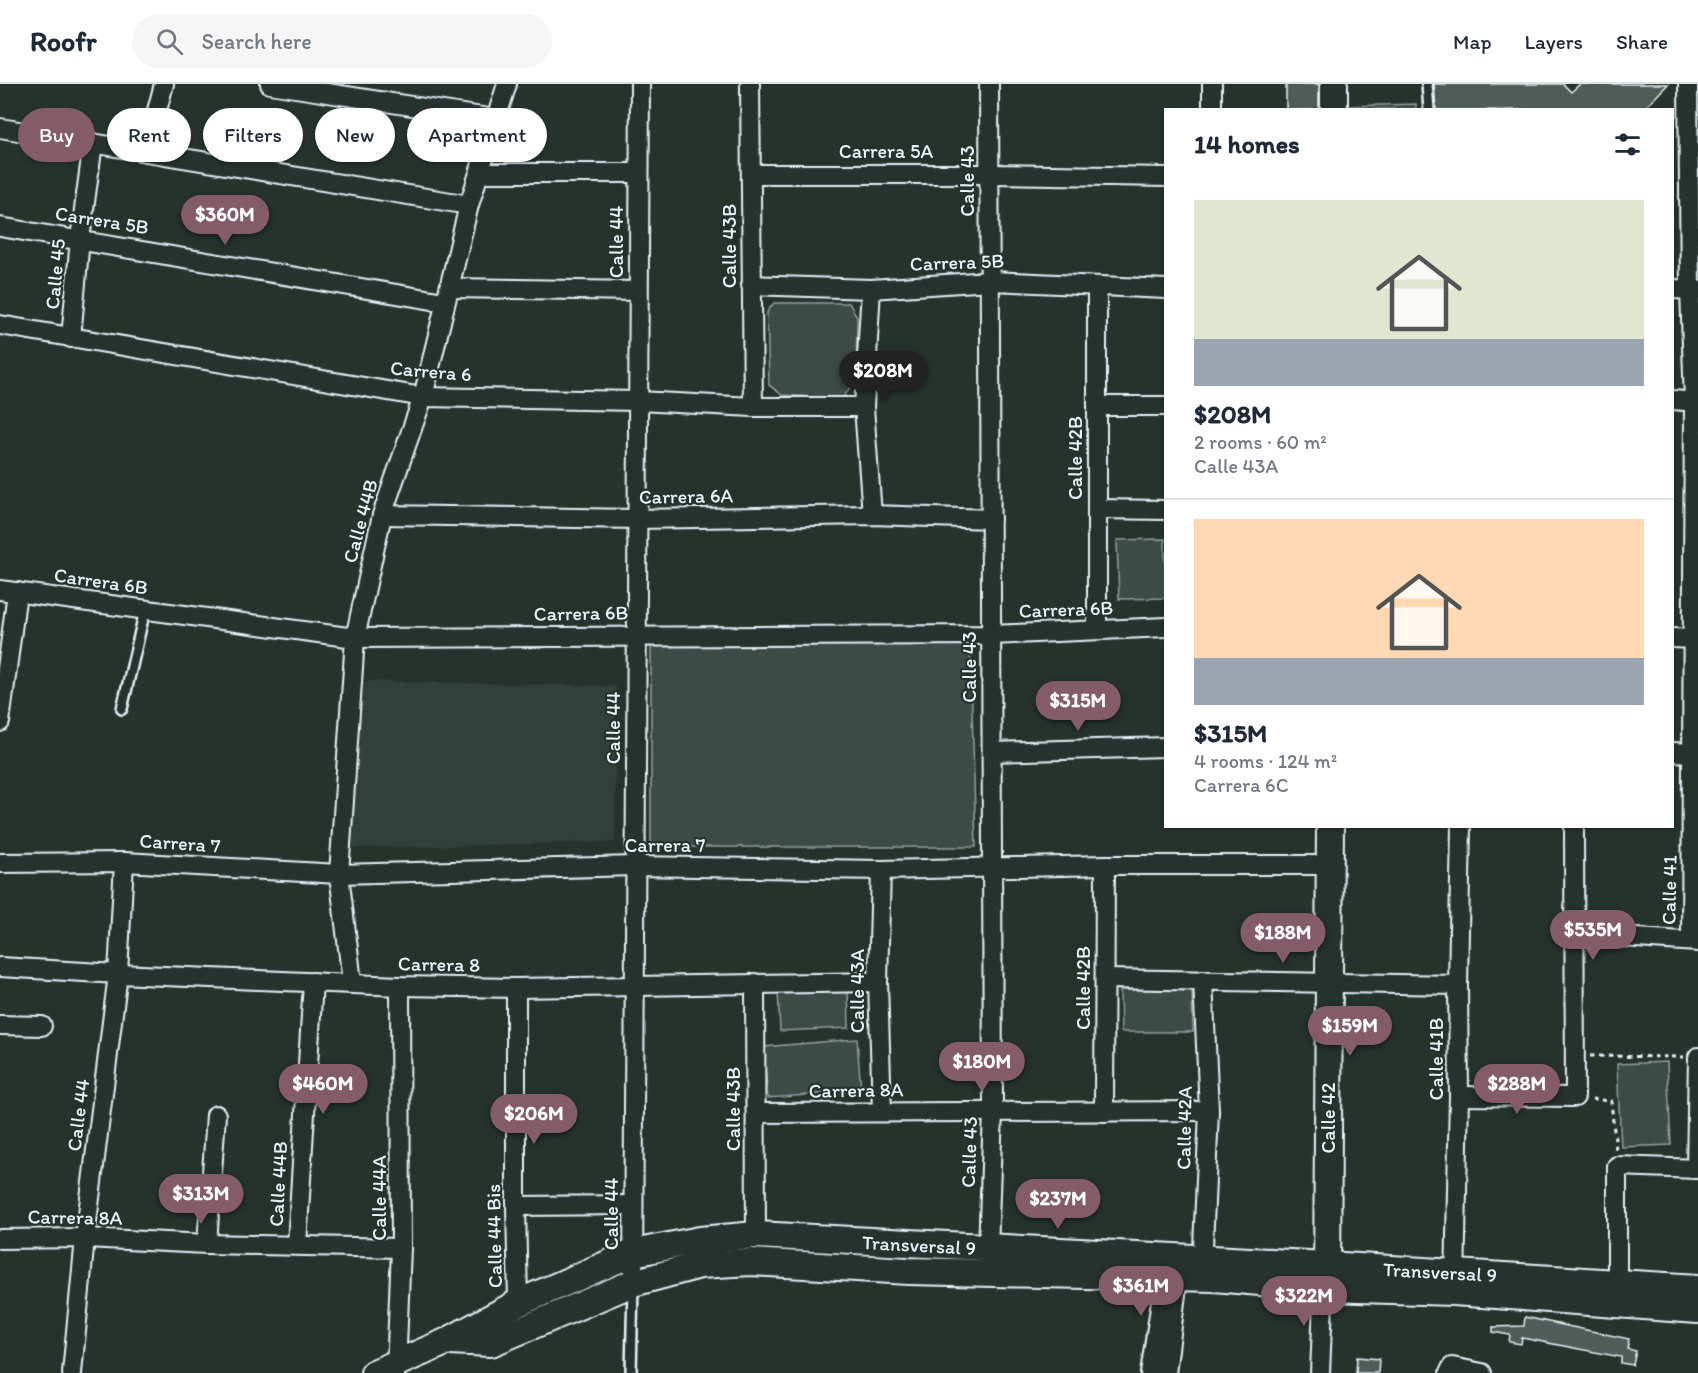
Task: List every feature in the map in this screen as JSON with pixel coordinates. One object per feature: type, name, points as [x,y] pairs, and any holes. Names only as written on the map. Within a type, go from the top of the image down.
[{"type":"street","points":[[158,108],[164,84]]},
{"type":"street","points":[[270,84],[424,108]]},
{"type":"street","name":"Calle 44B","points":[[499,108],[507,84]]},
{"type":"street","name":"Calle 44","points":[[633,1283],[640,84]]},
{"type":"street","name":"Calle 43B","points":[[750,84],[753,407]]},
{"type":"street","name":"Calle 43","points":[[988,1249],[993,1111],[989,84]]},
{"type":"street","points":[[1212,84],[1212,108]]},
{"type":"street","points":[[1334,84],[1334,108]]},
{"type":"street","name":"Calle 41","points":[[1688,84],[1687,290],[1696,402],[1693,753],[1695,942]]},
{"type":"street","points":[[0,128],[18,131]]},
{"type":"street","points":[[191,159],[469,205]]},
{"type":"street","name":"Calle 45","points":[[71,338],[91,162]]},
{"type":"street","name":"Calle 44B","points":[[352,982],[339,874],[355,638],[382,515],[423,397],[469,205],[483,162]]},
{"type":"street","points":[[480,173],[639,173]]},
{"type":"street","name":"Carrera 5A","points":[[751,174],[1164,177]]},
{"type":"street","name":"Carrera 5B","points":[[0,227],[447,295],[638,291]]},
{"type":"street","name":"Carrera 5B","points":[[751,285],[872,289],[990,281],[1164,289]]},
{"type":"street","name":"Calle 42B","points":[[1097,286],[1097,630]]},
{"type":"street","points":[[872,289],[864,407],[872,515]]},
{"type":"street","name":"Carrera 6","points":[[0,325],[423,397],[753,407],[864,407]]},
{"type":"street","points":[[1674,400],[1696,402]]},
{"type":"street","points":[[1097,406],[1164,406]]},
{"type":"street","points":[[1097,509],[1164,510]]},
{"type":"street","name":"Carrera 6A","points":[[382,515],[637,519],[872,515],[991,519]]},
{"type":"street","points":[[0,722],[8,591]]},
{"type":"street","name":"Carrera 6B","points":[[8,591],[355,638],[992,634],[1164,627]]},
{"type":"street","points":[[1674,638],[1694,639]]},
{"type":"street","points":[[992,752],[1164,747]]},
{"type":"street","points":[[1674,752],[1693,753]]},
{"type":"street","name":"Calle 42","points":[[1320,1373],[1323,1302],[1327,1277],[1330,828]]},
{"type":"street","name":"Calle 41B","points":[[1455,1282],[1461,828]]},
{"type":"street","points":[[1459,1096],[1575,1097],[1574,828]]},
{"type":"street","name":"Calle 44","points":[[72,1373],[85,1238],[118,974],[124,862]]},
{"type":"street","name":"Carrera 7","points":[[0,863],[124,862],[339,874],[635,866],[881,870],[1105,865],[1330,865]]},
{"type":"street","name":"Calle 42B","points":[[1104,1112],[1105,865]]},
{"type":"street","name":"Calle 43A","points":[[881,870],[878,982],[882,1112]]},
{"type":"street","points":[[1575,934],[1695,942]]},
{"type":"street","name":"Carrera 8","points":[[0,967],[400,986],[516,988],[878,982]]},
{"type":"street","points":[[1106,979],[1458,985]]},
{"type":"street","name":"Calle 42A","points":[[1202,1269],[1209,1111],[1203,980]]},
{"type":"street","name":"Calle 44B","points":[[297,1245],[313,982]]},
{"type":"street","name":"Calle 43B","points":[[755,983],[756,1235]]},
{"type":"street","name":"Calle 44A","points":[[389,1370],[401,1248],[400,986]]},
{"type":"street","name":"Calle 44 Bis","points":[[516,988],[518,1303]]},
{"type":"street","points":[[0,1025],[42,1026]]},
{"type":"street","points":[[1617,1283],[1617,1166],[1697,1169],[1697,1057]]},
{"type":"street","name":"Carrera 8A","points":[[756,1113],[1209,1111]]},
{"type":"street","points":[[207,1244],[216,1115]]},
{"type":"street","points":[[516,1206],[633,1205]]},
{"type":"street","name":"Transversal 9","points":[[389,1370],[518,1303],[633,1253],[700,1240],[756,1235],[988,1249],[1170,1267],[1327,1277],[1455,1282],[1617,1283],[1698,1310]]},
{"type":"street","name":"Carrera 8A","points":[[0,1239],[85,1238],[207,1244],[401,1248]]},
{"type":"street","name":"Transversal 9","points":[[448,1341],[491,1343],[633,1283],[700,1265],[751,1262],[909,1271],[1170,1267]]},
{"type":"street","points":[[1166,1373],[1163,1288],[1170,1267]]},
{"type":"street","name":"Transversal 9","points":[[1455,1282],[1661,1297],[1698,1288]]},
{"type":"street","points":[[1150,1373],[1165,1326]]},
{"type":"street","points":[[1449,1373],[1452,1367],[1482,1373]]},
{"type":"lane","points":[[1427,84],[1428,108]]},
{"type":"lane","points":[[122,709],[145,610]]},
{"type":"lane","name":"Calle 44","points":[[631,1373],[633,1283]]},
{"type":"path","points":[[1574,1056],[1697,1057]]},
{"type":"path","points":[[1575,1097],[1611,1101],[1617,1166]]},
{"type":"shaded area","points":[[1416,104],[1416,108],[1347,108],[1347,106]]},
{"type":"shaded area","points":[[774,303],[849,303],[857,317],[856,379],[842,399],[782,395],[769,385],[767,312]]},
{"type":"shaded area","points":[[1164,539],[1164,598],[1119,599],[1117,540]]},
{"type":"shaded area","points":[[651,633],[970,641],[976,847],[651,847]]},
{"type":"shaded area","points":[[358,681],[616,686],[615,842],[351,848]]},
{"type":"shaded area","points":[[848,988],[849,1028],[780,1031],[778,991]]},
{"type":"shaded area","points":[[1192,989],[1193,1032],[1121,1032],[1120,990]]},
{"type":"shaded area","points":[[857,1039],[861,1091],[768,1098],[763,1047]]},
{"type":"shaded area","points":[[1667,1062],[1671,1145],[1621,1147],[1617,1064]]},
{"type":"building","points":[[1286,84],[1319,84],[1319,108],[1286,108]]},
{"type":"building","points":[[1434,84],[1563,84],[1571,92],[1580,84],[1668,84],[1645,108],[1436,108]]},
{"type":"building","points":[[1525,1317],[1629,1339],[1627,1349],[1636,1351],[1633,1365],[1621,1363],[1621,1357],[1522,1338],[1521,1344],[1509,1342],[1510,1335],[1493,1332],[1493,1327],[1524,1326]]},
{"type":"building","points":[[1357,1357],[1379,1359],[1378,1373],[1356,1373]]}]
